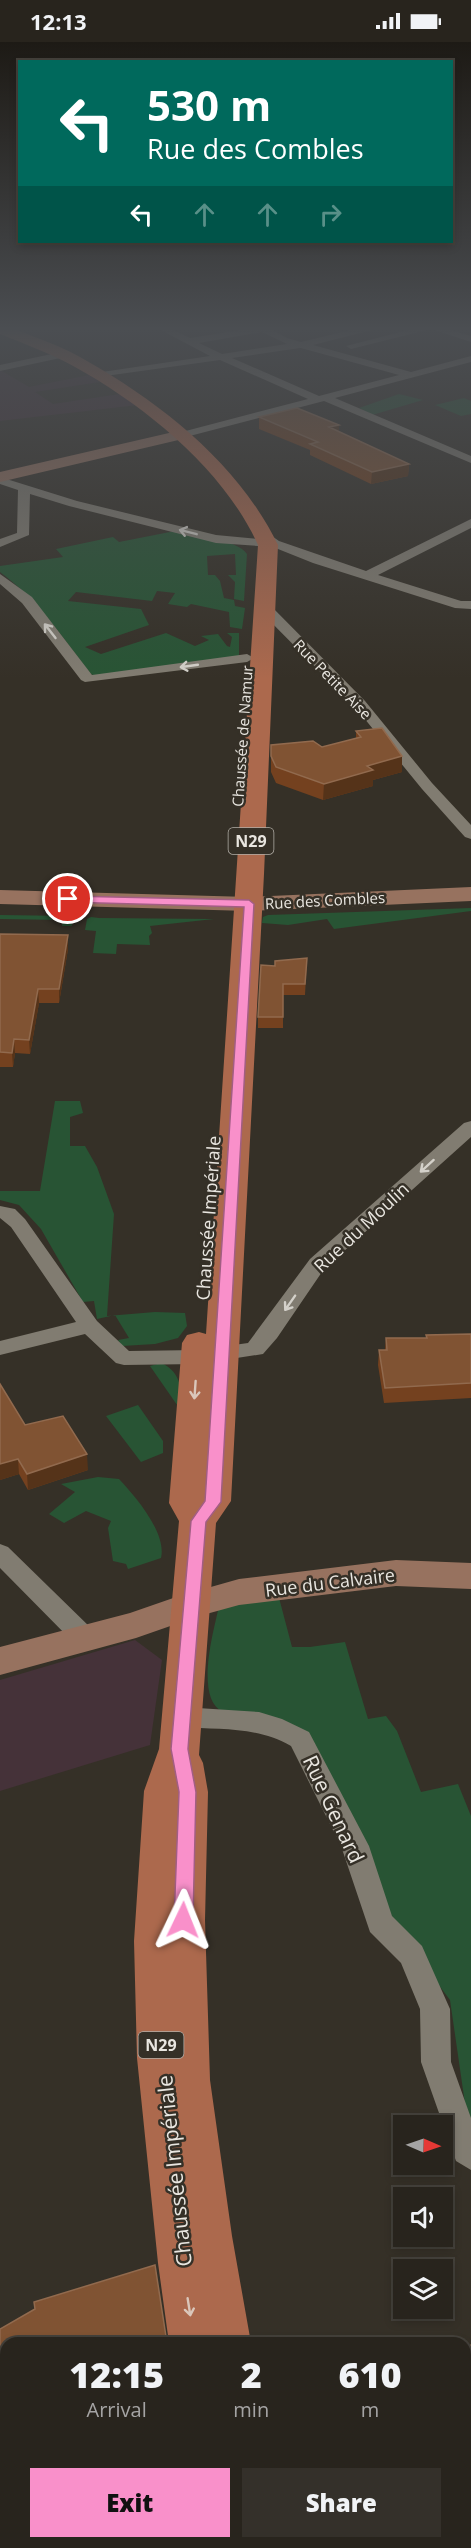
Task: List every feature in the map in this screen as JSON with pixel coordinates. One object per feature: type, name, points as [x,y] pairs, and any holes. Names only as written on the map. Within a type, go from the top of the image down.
[{"type":"main road","points":[[0,478],[140,445]]},
{"type":"main road","name":"Chaussée de Namur","points":[[192,445],[222,473],[239,495],[255,531],[268,545],[262,548],[259,594],[265,611],[250,863],[240,908]]},
{"type":"main road","name":"Chaussée de Namur","points":[[240,908],[238,798],[247,658],[265,611]]},
{"type":"main road","name":"N29","points":[[238,798],[244,803],[243,847],[250,863]]},
{"type":"main road","name":"Rue des Combles","points":[[0,908],[240,908],[471,894]]},
{"type":"main road","name":"Rue des Combles","points":[[0,897],[240,908]]},
{"type":"main road","points":[[240,908],[471,904]]},
{"type":"main road","name":"Chaussée Impériale","points":[[224,2337],[207,2236],[186,2080],[183,1920],[187,1792],[181,1733],[198,1521],[213,1502],[209,1356],[240,908]]},
{"type":"main road","name":"Rue du Calvaire","points":[[0,1661],[136,1625],[191,1605],[239,1592],[396,1573],[471,1576]]},
{"type":"main road","name":"Chaussée Impériale","points":[[181,1733],[165,1791],[156,1941],[161,2058],[183,2263],[194,2337]]},
{"type":"street","points":[[435,445],[471,460]]},
{"type":"street","points":[[0,478],[24,489],[216,539],[268,545],[460,605],[471,605]]},
{"type":"street","points":[[0,543],[23,535],[24,489]]},
{"type":"street","points":[[366,576],[471,523]]},
{"type":"street","points":[[0,578],[27,600],[86,677],[96,679],[247,658]]},
{"type":"street","name":"Rue Petite Aise","points":[[265,611],[360,704],[427,786],[471,834]]},
{"type":"street","name":"Rue du Moulin","points":[[0,1212],[8,1213],[18,1223],[89,1326],[124,1358],[209,1356],[255,1349],[270,1333],[317,1264],[471,1127]]},
{"type":"street","points":[[0,1348],[89,1326]]},
{"type":"street","points":[[0,1552],[85,1638]]},
{"type":"street","name":"Rue Genard","points":[[181,1733],[256,1722],[286,1730],[300,1739],[355,1846],[380,1923],[412,1955],[435,2009],[436,2061],[467,2151],[471,2155]]},
{"type":"shaded area","points":[[135,1640],[162,1660],[150,1745],[0,1791],[0,1680]]},
{"type":"green space","points":[[175,531],[225,541],[247,554],[244,601],[234,599],[235,582],[228,575],[236,575],[235,554],[207,556],[208,575],[215,575],[220,581],[224,598],[234,600],[235,606],[245,608],[242,629],[230,627],[229,612],[191,604],[187,607],[168,604],[175,593],[157,591],[152,601],[76,592],[68,601],[141,609],[149,625],[85,647],[101,654],[166,633],[195,646],[209,640],[201,636],[218,634],[230,647],[232,637],[227,633],[239,633],[239,658],[95,676],[91,674],[38,607],[0,572],[0,566],[63,557],[56,549],[113,537],[119,542]]},
{"type":"green space","points":[[471,908],[471,911],[334,929],[327,919],[288,925],[262,923],[263,917],[268,915]]},
{"type":"green space","points":[[0,915],[71,916],[72,926],[62,926],[63,920],[0,919]]},
{"type":"green space","points":[[91,917],[214,919],[150,926],[152,933],[149,936],[150,945],[117,944],[116,954],[93,953],[96,931],[85,930],[87,919]]},
{"type":"green space","points":[[55,1101],[80,1101],[83,1113],[70,1117],[70,1146],[85,1146],[97,1167],[114,1214],[107,1316],[113,1316],[97,1319],[94,1301],[83,1302],[41,1229],[19,1205],[0,1200],[0,1191],[40,1191]]},
{"type":"green space","points":[[155,1312],[185,1313],[187,1326],[178,1338],[155,1344],[122,1346],[118,1340],[129,1338],[115,1315]]},
{"type":"green space","points":[[161,1363],[174,1372],[177,1378],[182,1392],[184,1415],[150,1366]]},
{"type":"green space","points":[[138,1405],[163,1441],[163,1453],[141,1462],[106,1416]]},
{"type":"green space","points":[[98,1477],[119,1479],[141,1505],[155,1526],[162,1548],[161,1558],[128,1569],[126,1564],[113,1561],[108,1528],[111,1521],[86,1511],[64,1523],[49,1514],[75,1492],[61,1484]]},
{"type":"green space","points":[[278,1594],[292,1647],[345,1642],[368,1719],[386,1716],[397,1731],[421,1792],[458,1784],[471,1816],[471,2145],[450,2000],[402,1936],[291,1732],[223,1712],[214,1704],[209,1693],[208,1663],[219,1606]]},
{"type":"building","points":[[312,445],[368,445],[409,464],[372,472]]},
{"type":"building","points":[[382,728],[402,756],[367,766],[373,770],[324,784],[276,767],[271,756],[271,745],[313,741],[322,747],[361,737],[356,731]]},
{"type":"building","points":[[0,934],[68,935],[59,989],[38,989],[29,1040],[14,1039],[12,1053],[0,1052]]},
{"type":"building","points":[[307,958],[305,984],[283,984],[283,1017],[258,1017],[261,965],[275,966],[275,961]]},
{"type":"building","points":[[471,1334],[471,1383],[385,1388],[379,1350],[387,1350],[386,1338],[427,1338],[426,1335]]},
{"type":"building","points":[[0,1384],[25,1425],[63,1416],[87,1454],[27,1474],[18,1459],[0,1464]]},
{"type":"building","points":[[155,2265],[166,2337],[0,2337],[0,2329],[35,2309],[34,2302]]},
{"type":"route","points":[[68,899],[249,904],[213,1502],[198,1521],[180,1749],[187,1792],[183,1920]]}]
